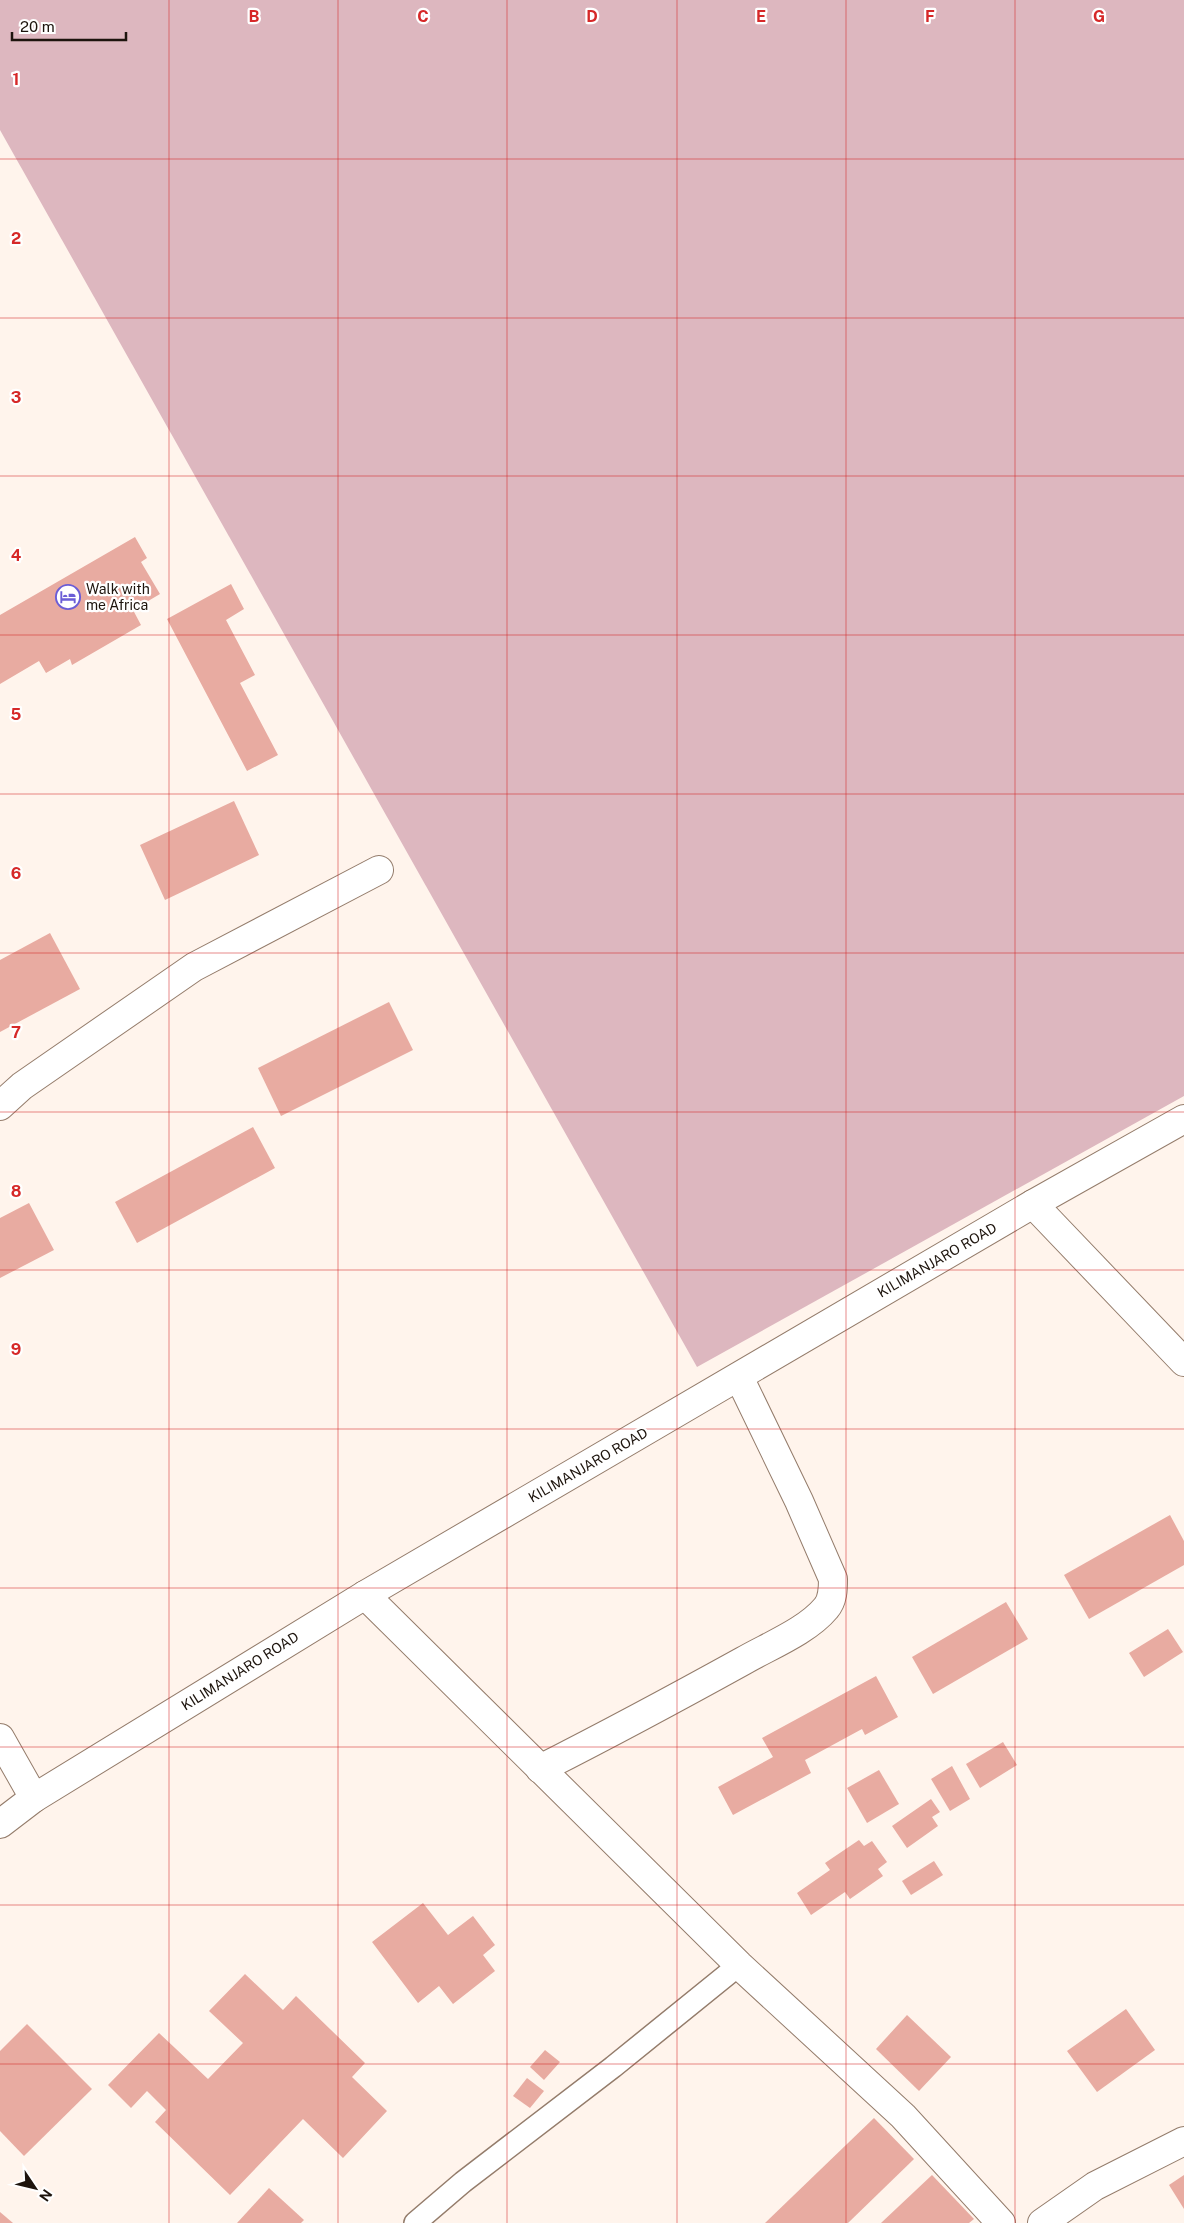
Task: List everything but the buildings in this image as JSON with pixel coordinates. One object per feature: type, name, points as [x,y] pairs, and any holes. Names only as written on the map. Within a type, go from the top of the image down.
[{"type":"street","points":[[0,1106],[22,1086],[194,967],[379,870]]},
{"type":"street","name":"KILIMANJARO ROAD","points":[[0,1824],[34,1798],[365,1594],[1033,1204],[1184,1119]]},
{"type":"street","points":[[1033,1204],[1184,1362]]},
{"type":"street","points":[[540,1768],[633,1722],[768,1647],[814,1621],[828,1606],[833,1593],[833,1579],[799,1500],[739,1377]]},
{"type":"street","points":[[365,1594],[739,1965],[903,2116],[1002,2223]]},
{"type":"street","points":[[0,1738],[34,1798]]},
{"type":"street","points":[[1042,2223],[1095,2186],[1184,2141]]},
{"type":"lane","points":[[415,2223],[463,2182],[613,2068],[739,1965]]},
{"type":"shaded area","points":[[0,0],[1184,0],[1184,1096],[697,1367],[0,130]]},
{"type":"place","name":"Walk with me Africa","points":[[68,597]]}]
